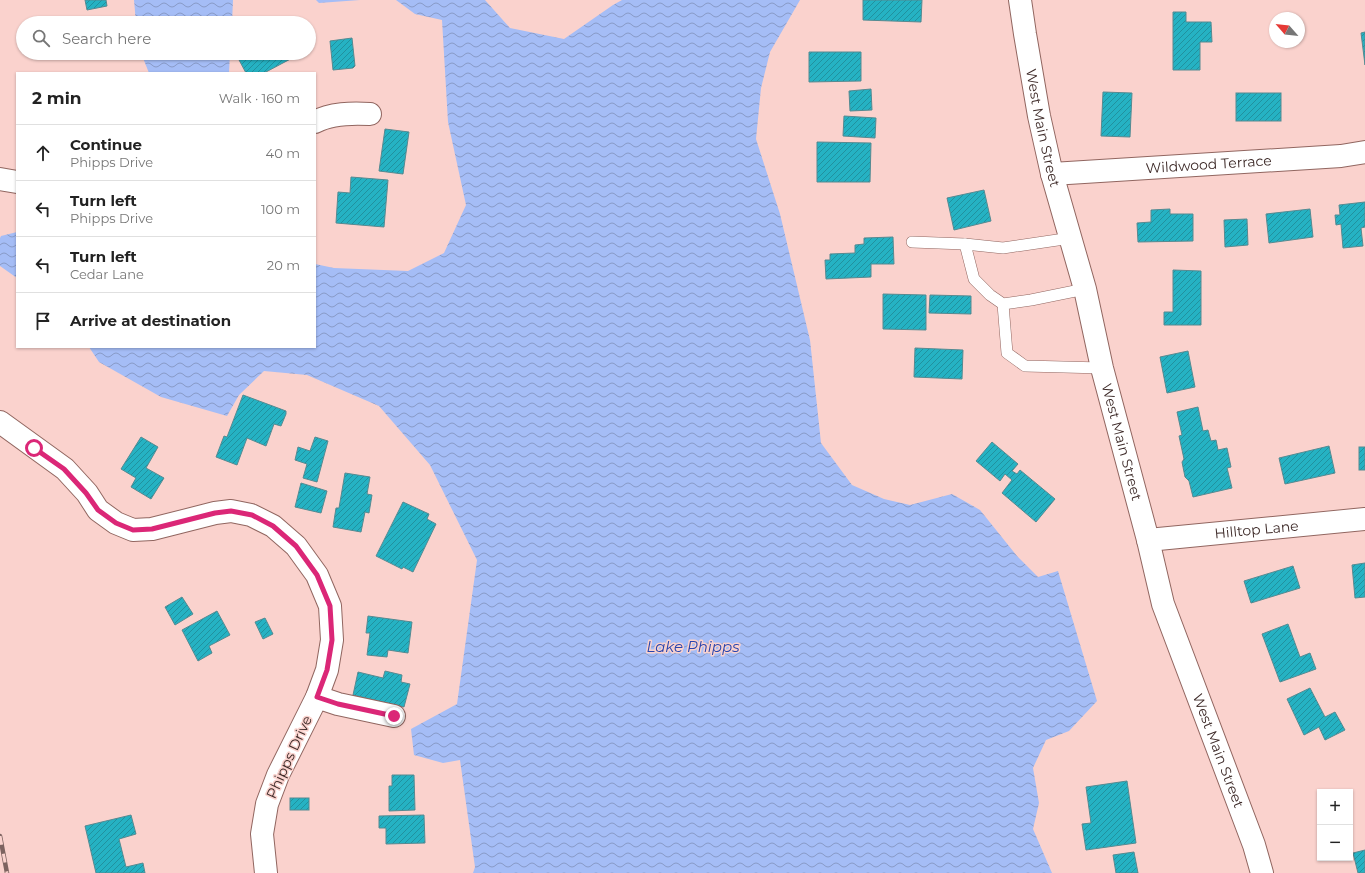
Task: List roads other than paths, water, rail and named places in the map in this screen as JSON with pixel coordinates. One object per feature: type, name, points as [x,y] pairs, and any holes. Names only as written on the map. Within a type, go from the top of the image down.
[{"type":"street","name":"West Main Street","points":[[1020,0],[1039,116],[1052,174],[1085,289],[1102,368],[1148,540],[1163,604],[1254,845],[1262,873]]},
{"type":"street","points":[[316,122],[333,116],[354,113],[370,114]]},
{"type":"street","name":"Wildwood Terrace","points":[[1052,174],[1341,156],[1365,152]]},
{"type":"street","points":[[0,179],[16,182]]},
{"type":"street","name":"Phipps Drive","points":[[0,422],[64,469],[86,493],[98,510],[116,523],[133,530],[152,529],[208,514],[231,511],[252,515],[273,526],[296,546],[317,575],[330,606],[332,640],[327,670],[317,697],[278,775],[267,804],[262,834],[266,873]]},
{"type":"street","name":"Hilltop Lane","points":[[1148,540],[1365,519]]},
{"type":"street","points":[[317,697],[338,704],[394,716]]},
{"type":"lane","points":[[912,242],[965,244],[1003,248],[1071,238]]},
{"type":"lane","points":[[965,244],[974,279],[990,296],[1002,304],[1031,300],[1085,289]]},
{"type":"lane","points":[[1002,304],[1007,353],[1025,366],[1102,368]]},
{"type":"water","points":[[134,0],[233,0],[232,16],[135,16]]},
{"type":"water","points":[[316,0],[360,0],[319,3]]},
{"type":"water","name":"Lake Phipps","points":[[396,0],[485,0],[510,28],[564,39],[622,0],[800,0],[770,52],[761,88],[756,139],[780,214],[810,340],[821,443],[852,485],[884,499],[910,505],[952,494],[980,510],[1017,556],[1038,577],[1058,571],[1097,701],[1069,731],[1046,740],[1033,768],[1039,803],[1033,829],[1052,873],[473,873],[475,867],[460,760],[443,763],[414,755],[411,729],[457,704],[477,560],[430,465],[379,406],[307,375],[264,371],[239,395],[227,416],[161,397],[99,362],[90,348],[316,348],[316,264],[334,268],[408,271],[444,253],[466,205],[448,122],[442,20],[415,14]]},
{"type":"water","points":[[144,60],[230,60],[229,72],[149,72]]},
{"type":"water","points":[[16,232],[16,277],[0,266],[1,236]]},
{"type":"railway","points":[[0,836],[7,873]]}]
